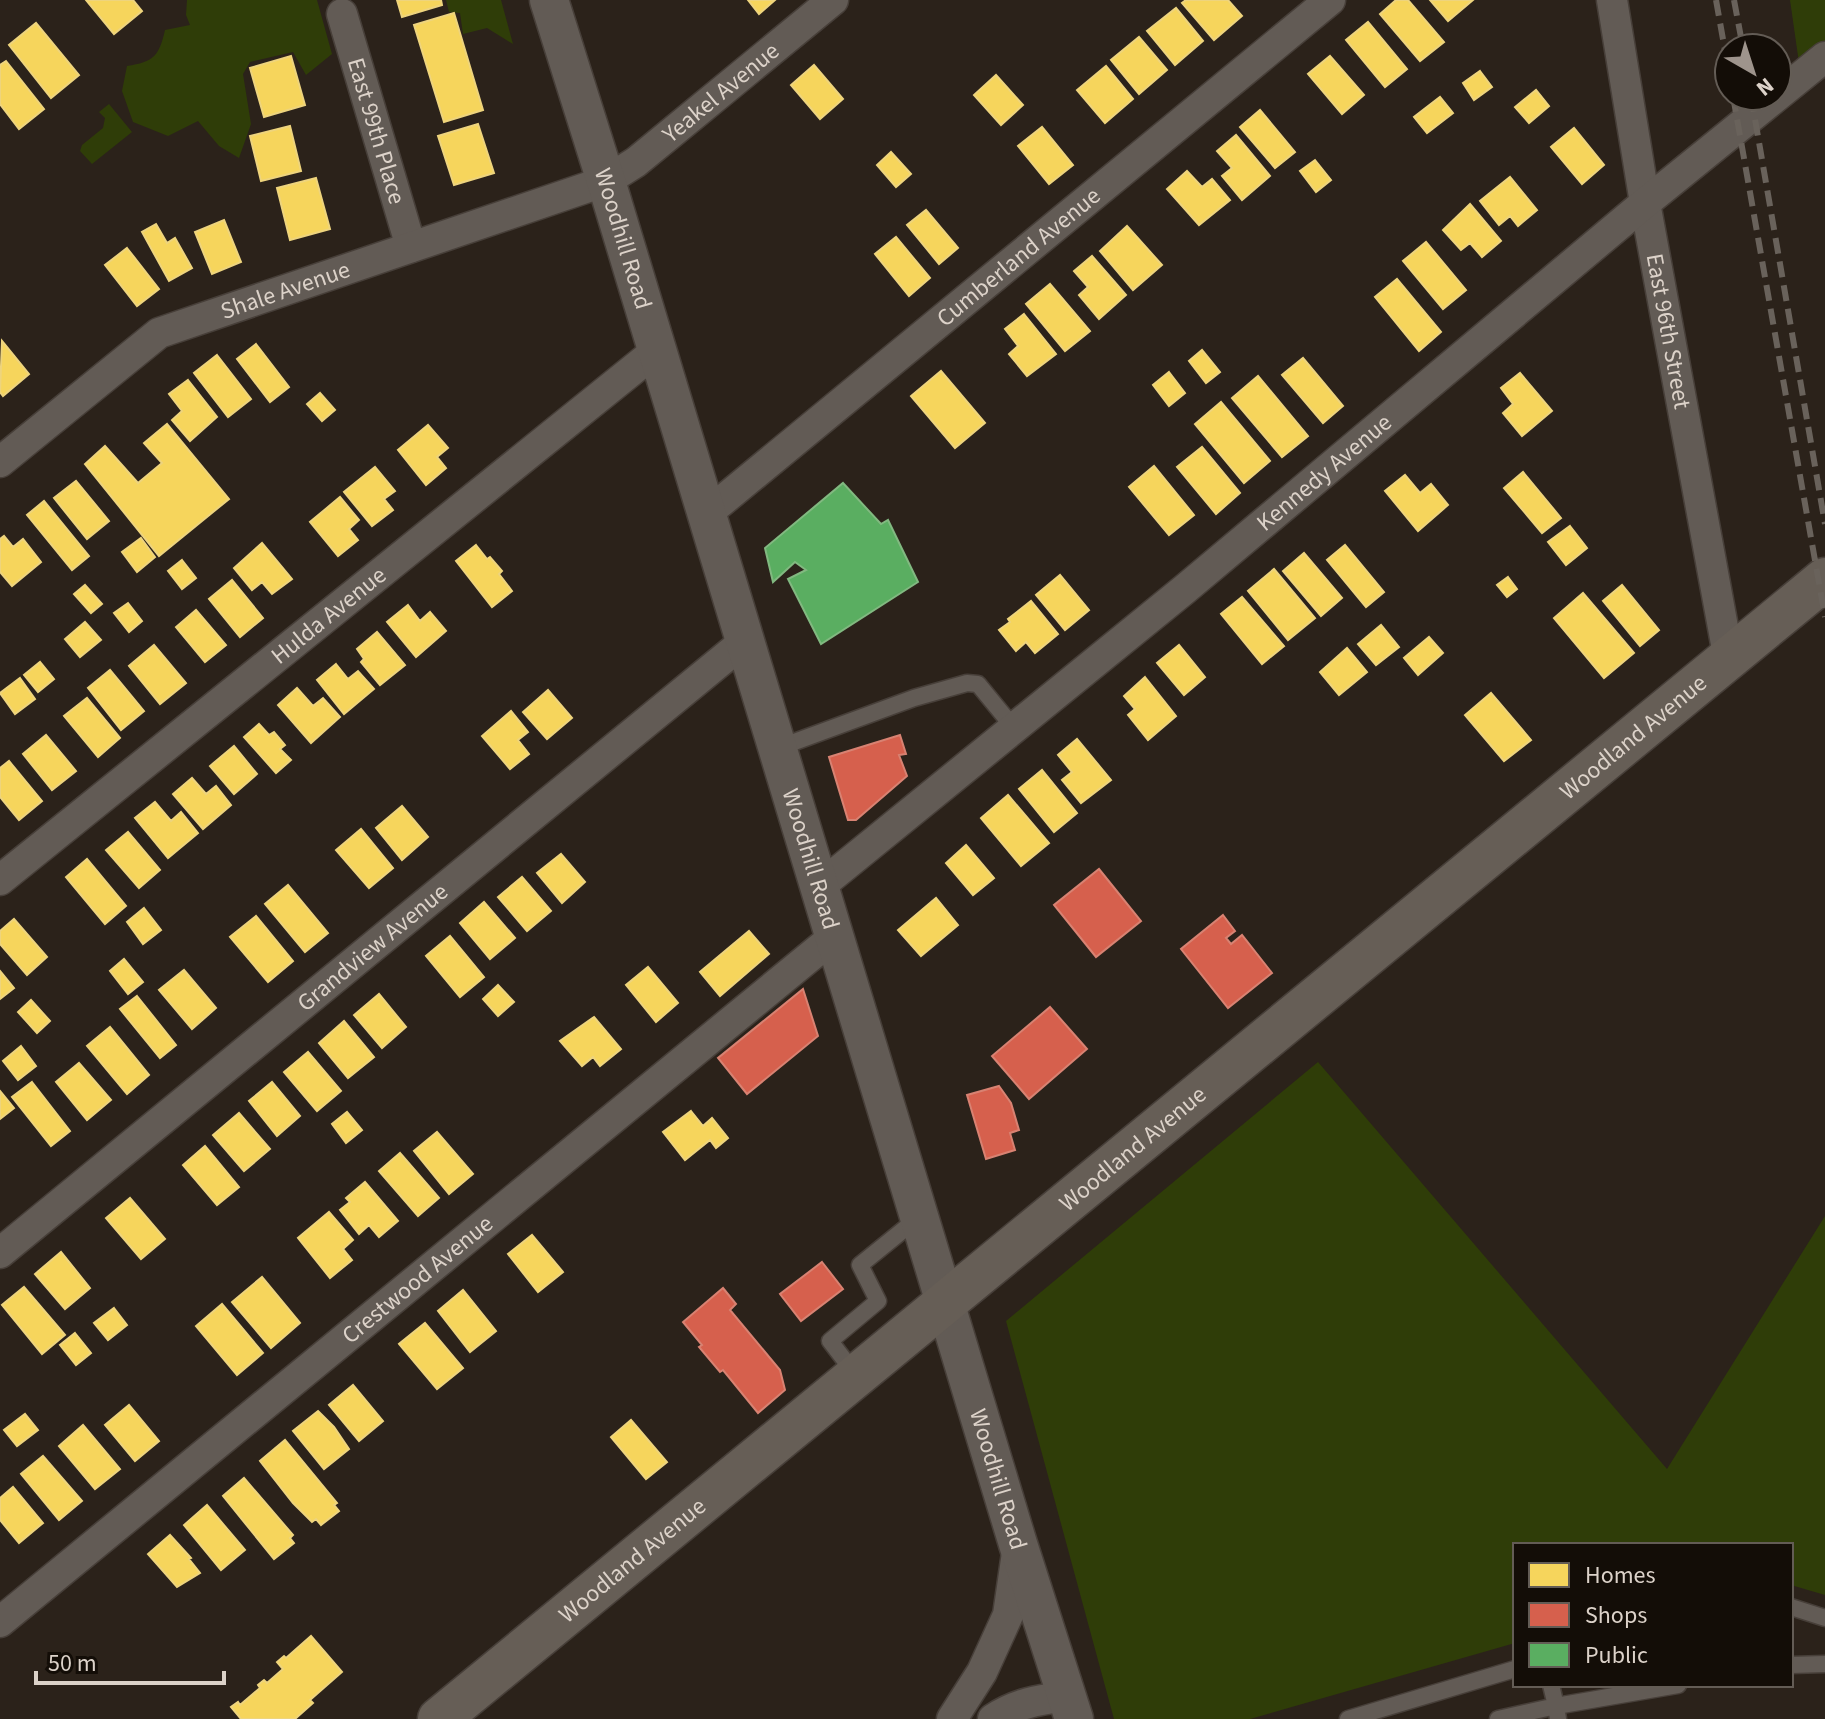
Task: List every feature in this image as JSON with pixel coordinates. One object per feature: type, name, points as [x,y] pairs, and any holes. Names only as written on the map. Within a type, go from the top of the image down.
[{"type":"main road","name":"Woodland Avenue","points":[[439,1719],[1825,579]]},
{"type":"street","name":"Woodhill Road","points":[[549,0],[1070,1707]]},
{"type":"street","name":"Yeakel Avenue","points":[[606,181],[645,155],[833,0]]},
{"type":"street","name":"Cumberland Avenue","points":[[705,515],[1330,0]]},
{"type":"street","name":"East 96th Street","points":[[1612,0],[1645,203],[1729,660]]},
{"type":"street","name":"East 99th Place","points":[[342,14],[411,247]]},
{"type":"street","name":"Kennedy Avenue","points":[[820,886],[1185,589],[1645,203],[1825,57]]},
{"type":"street","name":"Shale Avenue","points":[[0,462],[159,333],[606,181]]},
{"type":"street","name":"Hulda Avenue","points":[[0,880],[656,351]]},
{"type":"street","name":"Grandview Avenue","points":[[0,1253],[745,641]]},
{"type":"street","name":"Crestwood Avenue","points":[[0,1622],[835,936]]},
{"type":"street","points":[[952,1719],[982,1672],[1008,1615],[1018,1544]]},
{"type":"street","points":[[993,1719],[1010,1708],[1030,1701],[1070,1707]]},
{"type":"lane","points":[[778,748],[914,698],[967,683],[978,684],[1014,728]]},
{"type":"lane","points":[[857,1376],[830,1341],[878,1301],[860,1265],[919,1217]]},
{"type":"lane","points":[[1793,1608],[1825,1618]]},
{"type":"lane","points":[[1793,1665],[1825,1664]]},
{"type":"lane","points":[[1349,1719],[1513,1670]]},
{"type":"lane","points":[[1551,1687],[1557,1713]]},
{"type":"lane","points":[[1498,1719],[1557,1713],[1669,1687]]},
{"type":"green space","points":[[187,0],[317,0],[332,54],[306,75],[293,52],[250,62],[243,74],[251,124],[239,158],[219,146],[198,121],[168,136],[133,122],[122,91],[127,66],[154,56],[165,30],[190,25],[186,15]]},
{"type":"green space","points":[[446,0],[501,0],[513,44],[487,28],[463,34],[460,13],[449,12]]},
{"type":"green space","points":[[1790,0],[1825,0],[1825,57],[1801,77]]},
{"type":"green space","points":[[109,104],[132,132],[92,164],[80,151],[82,145],[103,128],[105,118],[99,112]]},
{"type":"green space","points":[[1318,1062],[1667,1469],[1825,1216],[1825,1595],[1793,1586],[1793,1543],[1513,1543],[1513,1644],[1250,1719],[1114,1719],[1006,1321]]},
{"type":"building: Homes","points":[[86,0],[133,0],[142,11],[114,34]]},
{"type":"building: Homes","points":[[397,0],[441,0],[442,5],[402,17]]},
{"type":"building: Homes","points":[[748,0],[775,0],[759,14]]},
{"type":"building: Homes","points":[[1186,0],[1228,0],[1242,16],[1214,40],[1182,3]]},
{"type":"building: Homes","points":[[1396,0],[1408,0],[1444,42],[1420,61],[1380,14]]},
{"type":"building: Homes","points":[[1430,0],[1473,0],[1448,21]]},
{"type":"building: Homes","points":[[1176,8],[1203,41],[1175,65],[1147,31]]},
{"type":"building: Homes","points":[[454,13],[483,110],[444,122],[414,25]]},
{"type":"building: Homes","points":[[1368,22],[1407,69],[1385,87],[1346,40]]},
{"type":"building: Homes","points":[[36,23],[79,75],[51,98],[9,45]]},
{"type":"building: Homes","points":[[1139,37],[1167,70],[1139,94],[1111,60]]},
{"type":"building: Homes","points":[[291,56],[305,105],[264,117],[250,68]]},
{"type":"building: Homes","points":[[1330,56],[1364,95],[1342,114],[1308,74]]},
{"type":"building: Homes","points":[[6,61],[44,109],[19,129],[0,104],[0,65]]},
{"type":"building: Homes","points":[[814,65],[843,99],[820,119],[791,85]]},
{"type":"building: Homes","points":[[1106,66],[1133,99],[1105,123],[1077,90]]},
{"type":"building: Homes","points":[[1480,71],[1492,87],[1474,100],[1463,83]]},
{"type":"building: Homes","points":[[996,75],[1023,105],[1001,125],[974,95]]},
{"type":"building: Homes","points":[[1536,90],[1549,106],[1529,123],[1515,107]]},
{"type":"building: Homes","points":[[1440,97],[1453,113],[1427,133],[1414,117]]},
{"type":"building: Homes","points":[[1260,110],[1295,152],[1275,168],[1240,127]]},
{"type":"building: Homes","points":[[478,124],[494,173],[454,185],[438,136]]},
{"type":"building: Homes","points":[[290,126],[301,171],[261,181],[250,136]]},
{"type":"building: Homes","points":[[1042,127],[1073,165],[1049,184],[1018,146]]},
{"type":"building: Homes","points":[[1574,128],[1604,165],[1582,184],[1551,147]]},
{"type":"building: Homes","points":[[1236,135],[1270,176],[1242,200],[1222,176],[1232,168],[1217,151]]},
{"type":"building: Homes","points":[[891,152],[911,174],[896,187],[877,165]]},
{"type":"building: Homes","points":[[1315,160],[1331,180],[1316,192],[1300,171]]},
{"type":"building: Homes","points":[[1187,171],[1202,187],[1212,179],[1230,200],[1199,225],[1167,189]]},
{"type":"building: Homes","points":[[1510,177],[1537,210],[1518,226],[1510,216],[1499,225],[1480,201]]},
{"type":"building: Homes","points":[[316,178],[330,229],[290,240],[277,188]]},
{"type":"building: Homes","points":[[1470,204],[1501,241],[1482,257],[1470,243],[1461,250],[1443,230]]},
{"type":"building: Homes","points":[[926,210],[958,248],[939,264],[907,225]]},
{"type":"building: Homes","points":[[224,220],[241,262],[212,274],[195,232]]},
{"type":"building: Homes","points":[[156,224],[167,243],[175,238],[192,268],[169,281],[142,232]]},
{"type":"building: Homes","points":[[1127,226],[1162,265],[1133,290],[1100,251]]},
{"type":"building: Homes","points":[[896,237],[930,278],[909,296],[875,254]]},
{"type":"building: Homes","points":[[1426,242],[1466,290],[1443,309],[1403,261]]},
{"type":"building: Homes","points":[[127,248],[159,289],[137,306],[105,265]]},
{"type":"building: Homes","points":[[1092,256],[1126,295],[1099,319],[1079,295],[1088,287],[1074,271]]},
{"type":"building: Homes","points":[[1397,279],[1441,332],[1419,351],[1375,297]]},
{"type":"building: Homes","points":[[1050,284],[1090,331],[1065,351],[1026,304]]},
{"type":"building: Homes","points":[[1024,314],[1056,354],[1027,376],[1009,354],[1018,346],[1005,329]]},
{"type":"building: Homes","points":[[2,341],[29,374],[3,396],[0,392]]},
{"type":"building: Homes","points":[[256,344],[289,387],[270,402],[237,359]]},
{"type":"building: Homes","points":[[1202,350],[1220,372],[1206,383],[1189,361]]},
{"type":"building: Homes","points":[[217,355],[251,399],[228,417],[194,373]]},
{"type":"building: Homes","points":[[1303,358],[1343,406],[1323,423],[1282,375]]},
{"type":"building: Homes","points":[[941,371],[985,423],[955,448],[911,396]]},
{"type":"building: Homes","points":[[1169,372],[1185,393],[1169,406],[1153,385]]},
{"type":"building: Homes","points":[[1520,373],[1552,411],[1522,436],[1503,413],[1513,404],[1501,388]]},
{"type":"building: Homes","points":[[1258,376],[1308,436],[1282,457],[1232,398]]},
{"type":"building: Homes","points":[[188,380],[217,417],[190,441],[172,420],[182,411],[169,394]]},
{"type":"building: Homes","points":[[320,393],[335,410],[322,421],[307,404]]},
{"type":"building: Homes","points":[[1221,402],[1270,461],[1244,483],[1195,424]]},
{"type":"building: Homes","points":[[167,424],[229,499],[159,556],[85,464],[105,446],[138,483],[162,463],[144,443]]},
{"type":"building: Homes","points":[[428,425],[448,448],[437,457],[446,468],[426,485],[398,450]]},
{"type":"building: Homes","points":[[1202,447],[1240,493],[1216,514],[1177,467]]},
{"type":"building: Homes","points":[[1154,466],[1194,515],[1169,535],[1129,487]]},
{"type":"building: Homes","points":[[375,467],[395,491],[384,499],[393,510],[372,526],[344,492]]},
{"type":"building: Homes","points":[[1523,472],[1561,518],[1542,533],[1504,488]]},
{"type":"building: Homes","points":[[1405,475],[1420,493],[1431,484],[1448,505],[1418,531],[1385,491]]},
{"type":"building: Homes","points":[[76,481],[109,521],[87,539],[54,498]]},
{"type":"building: Homes","points":[[340,497],[359,520],[349,529],[358,540],[338,556],[310,522]]},
{"type":"building: Homes","points":[[44,501],[89,556],[72,570],[27,515]]},
{"type":"building: Homes","points":[[1570,526],[1587,548],[1566,565],[1548,542]]},
{"type":"building: Homes","points":[[4,536],[13,547],[23,539],[41,562],[12,586],[0,572],[0,539]]},
{"type":"building: Homes","points":[[141,538],[155,557],[137,572],[122,552]]},
{"type":"building: Homes","points":[[262,543],[292,579],[272,594],[262,582],[252,590],[234,568]]},
{"type":"building: Homes","points":[[476,545],[502,571],[499,574],[512,591],[492,607],[456,561]]},
{"type":"building: Homes","points":[[1345,545],[1384,592],[1366,607],[1327,560]]},
{"type":"building: Homes","points":[[1304,553],[1342,598],[1321,616],[1283,571]]},
{"type":"building: Homes","points":[[182,560],[196,578],[182,589],[168,571]]},
{"type":"building: Homes","points":[[1274,569],[1315,618],[1288,640],[1248,591]]},
{"type":"building: Homes","points":[[1060,575],[1089,610],[1065,630],[1036,595]]},
{"type":"building: Homes","points":[[1508,577],[1517,589],[1507,597],[1497,585]]},
{"type":"building: Homes","points":[[232,580],[263,618],[240,637],[209,599]]},
{"type":"building: Homes","points":[[85,585],[102,604],[91,613],[74,594]]},
{"type":"building: Homes","points":[[1622,585],[1659,630],[1640,646],[1603,601]]},
{"type":"building: Homes","points":[[1583,593],[1634,653],[1604,678],[1554,618]]},
{"type":"building: Homes","points":[[1242,597],[1284,646],[1262,664],[1221,614]]},
{"type":"building: Homes","points":[[1031,601],[1058,634],[1035,653],[1026,642],[1016,651],[999,630]]},
{"type":"building: Homes","points":[[128,603],[142,621],[129,632],[114,613]]},
{"type":"building: Homes","points":[[408,605],[420,621],[430,612],[446,631],[416,657],[387,622]]},
{"type":"building: Homes","points":[[196,610],[226,645],[205,662],[176,627]]},
{"type":"building: Homes","points":[[85,622],[101,640],[80,657],[65,639]]},
{"type":"building: Homes","points":[[1381,625],[1399,647],[1376,665],[1358,644]]},
{"type":"building: Homes","points":[[377,632],[405,665],[380,685],[361,662],[364,659],[357,649]]},
{"type":"building: Homes","points":[[1429,637],[1443,653],[1418,675],[1404,658]]},
{"type":"building: Homes","points":[[154,645],[186,683],[160,704],[129,666]]},
{"type":"building: Homes","points":[[1179,645],[1205,677],[1184,695],[1157,663]]},
{"type":"building: Homes","points":[[1347,648],[1367,672],[1339,695],[1320,672]]},
{"type":"building: Homes","points":[[40,662],[54,679],[38,692],[24,675]]},
{"type":"building: Homes","points":[[336,664],[348,679],[358,671],[374,689],[344,714],[317,680]]},
{"type":"building: Homes","points":[[110,670],[144,711],[121,730],[88,688]]},
{"type":"building: Homes","points":[[1145,677],[1176,716],[1148,740],[1128,715],[1135,709],[1124,696]]},
{"type":"building: Homes","points":[[20,678],[35,699],[15,714],[0,693]]},
{"type":"building: Homes","points":[[297,688],[313,706],[323,698],[340,717],[311,743],[278,705]]},
{"type":"building: Homes","points":[[548,690],[572,718],[547,739],[523,712]]},
{"type":"building: Homes","points":[[1491,693],[1531,740],[1504,761],[1465,715]]},
{"type":"building: Homes","points":[[87,698],[120,738],[98,757],[64,716]]},
{"type":"building: Homes","points":[[511,711],[528,732],[518,740],[529,754],[510,769],[482,736]]},
{"type":"building: Homes","points":[[259,724],[269,735],[274,732],[285,745],[280,749],[291,760],[276,773],[244,737]]},
{"type":"building: Homes","points":[[46,735],[76,771],[52,790],[23,754]]},
{"type":"building: Homes","points":[[1077,739],[1111,780],[1081,803],[1062,780],[1072,772],[1058,755]]},
{"type":"building: Homes","points":[[234,746],[257,774],[234,794],[210,766]]},
{"type":"building: Homes","points":[[9,761],[42,801],[19,820],[0,797],[0,768]]},
{"type":"building: Homes","points":[[1042,770],[1077,813],[1054,832],[1019,789]]},
{"type":"building: Homes","points":[[192,778],[206,794],[216,786],[231,805],[203,829],[173,794]]},
{"type":"building: Homes","points":[[1008,795],[1049,843],[1021,866],[981,818]]},
{"type":"building: Homes","points":[[155,802],[171,821],[181,812],[198,833],[168,858],[135,818]]},
{"type":"building: Homes","points":[[402,806],[428,837],[402,860],[376,828]]},
{"type":"building: Homes","points":[[361,829],[393,868],[369,888],[336,850]]},
{"type":"building: Homes","points":[[128,832],[160,870],[139,888],[106,850]]},
{"type":"building: Homes","points":[[966,845],[994,878],[973,895],[946,863]]},
{"type":"building: Homes","points":[[561,854],[585,882],[562,903],[537,873]]},
{"type":"building: Homes","points":[[87,859],[126,906],[105,924],[66,877]]},
{"type":"building: Homes","points":[[522,877],[551,911],[527,931],[498,897]]},
{"type":"building: Homes","points":[[288,885],[328,933],[305,952],[265,904]]},
{"type":"building: Homes","points":[[936,898],[958,925],[921,956],[898,930]]},
{"type":"building: Homes","points":[[484,902],[515,938],[490,959],[460,923]]},
{"type":"building: Homes","points":[[144,908],[161,930],[143,944],[127,922]]},
{"type":"building: Homes","points":[[256,916],[293,961],[268,982],[230,937]]},
{"type":"building: Homes","points":[[14,919],[47,957],[27,975],[0,944],[0,931]]},
{"type":"building: Homes","points":[[749,931],[769,954],[720,996],[700,972]]},
{"type":"building: Homes","points":[[450,936],[484,977],[460,997],[426,956]]},
{"type":"building: Homes","points":[[124,959],[143,982],[128,994],[110,971]]},
{"type":"building: Homes","points":[[648,967],[678,1003],[656,1022],[626,985]]},
{"type":"building: Homes","points":[[184,970],[216,1008],[192,1029],[159,990]]},
{"type":"building: Homes","points":[[0,971],[14,988],[0,999]]},
{"type":"building: Homes","points":[[498,985],[514,1002],[498,1016],[483,999]]},
{"type":"building: Homes","points":[[379,994],[406,1027],[382,1048],[354,1015]]},
{"type":"building: Homes","points":[[137,996],[176,1045],[160,1058],[120,1009]]},
{"type":"building: Homes","points":[[31,1000],[50,1021],[37,1033],[18,1012]]},
{"type":"building: Homes","points":[[594,1017],[621,1049],[600,1066],[593,1057],[582,1066],[560,1041]]},
{"type":"building: Homes","points":[[344,1021],[374,1057],[348,1078],[319,1043]]},
{"type":"building: Homes","points":[[110,1027],[149,1075],[127,1094],[87,1046]]},
{"type":"building: Homes","points":[[21,1046],[36,1066],[18,1080],[3,1061]]},
{"type":"building: Homes","points":[[308,1052],[341,1091],[317,1111],[284,1072]]},
{"type":"building: Homes","points":[[79,1063],[111,1100],[87,1120],[56,1082]]},
{"type":"building: Homes","points":[[32,1082],[70,1131],[51,1146],[12,1097]]},
{"type":"building: Homes","points":[[272,1082],[300,1116],[277,1136],[249,1101]]},
{"type":"building: Homes","points":[[0,1091],[14,1108],[0,1119]]},
{"type":"building: Homes","points":[[691,1111],[703,1126],[712,1118],[728,1138],[716,1148],[710,1140],[685,1160],[663,1132]]},
{"type":"building: Homes","points":[[347,1112],[362,1130],[346,1143],[332,1124]]},
{"type":"building: Homes","points":[[239,1113],[270,1149],[244,1171],[213,1135]]},
{"type":"building: Homes","points":[[437,1132],[473,1174],[449,1194],[414,1151]]},
{"type":"building: Homes","points":[[205,1146],[239,1187],[217,1205],[183,1165]]},
{"type":"building: Homes","points":[[400,1153],[439,1198],[418,1216],[379,1171]]},
{"type":"building: Homes","points":[[365,1182],[398,1221],[379,1237],[369,1225],[359,1234],[340,1210],[350,1202],[346,1198]]},
{"type":"building: Homes","points":[[130,1198],[165,1239],[141,1259],[106,1218]]},
{"type":"building: Homes","points":[[329,1212],[353,1240],[343,1249],[352,1260],[330,1278],[298,1238]]},
{"type":"building: Homes","points":[[532,1235],[563,1272],[538,1292],[508,1254]]},
{"type":"building: Homes","points":[[61,1252],[90,1288],[65,1309],[35,1274]]},
{"type":"building: Homes","points":[[262,1277],[300,1323],[271,1348],[232,1302]]},
{"type":"building: Homes","points":[[24,1287],[65,1335],[42,1354],[2,1305]]},
{"type":"building: Homes","points":[[463,1290],[496,1331],[470,1352],[438,1311]]},
{"type":"building: Homes","points":[[222,1304],[263,1353],[237,1375],[196,1326]]},
{"type":"building: Homes","points":[[114,1308],[127,1325],[108,1340],[94,1323]]},
{"type":"building: Homes","points":[[425,1323],[463,1368],[437,1389],[399,1344]]},
{"type":"building: Homes","points":[[75,1333],[91,1353],[76,1365],[60,1345]]},
{"type":"building: Homes","points":[[353,1385],[383,1421],[359,1441],[329,1405]]},
{"type":"building: Homes","points":[[129,1405],[159,1441],[135,1461],[105,1425]]},
{"type":"building: Homes","points":[[318,1411],[349,1449],[324,1469],[293,1431]]},
{"type":"building: Homes","points":[[25,1414],[38,1430],[17,1446],[4,1430]]},
{"type":"building: Homes","points":[[631,1420],[667,1462],[646,1479],[611,1437]]},
{"type":"building: Homes","points":[[83,1425],[120,1469],[95,1489],[59,1446]]},
{"type":"building: Homes","points":[[285,1440],[337,1503],[334,1505],[339,1511],[321,1525],[316,1519],[312,1522],[293,1503],[260,1461]]},
{"type":"building: Homes","points":[[43,1456],[82,1501],[59,1520],[21,1474]]},
{"type":"building: Homes","points":[[244,1478],[293,1535],[290,1538],[294,1543],[274,1559],[223,1496]]},
{"type":"building: Homes","points":[[13,1487],[43,1523],[19,1543],[0,1520],[0,1498]]},
{"type":"building: Homes","points":[[207,1505],[245,1550],[221,1570],[184,1525]]},
{"type":"building: Homes","points":[[170,1535],[200,1573],[177,1587],[148,1554]]},
{"type":"building: Homes","points":[[311,1636],[342,1672],[310,1700],[313,1703],[295,1719],[241,1719],[231,1707],[238,1702],[240,1705],[260,1688],[258,1685],[264,1680],[267,1683],[283,1669],[277,1662]]},
{"type":"building: Shops","points":[[900,735],[906,754],[899,755],[907,776],[856,820],[848,820],[829,757]]},
{"type":"building: Shops","points":[[1099,869],[1141,921],[1096,957],[1054,905]]},
{"type":"building: Shops","points":[[1223,915],[1235,931],[1226,938],[1231,944],[1242,935],[1272,973],[1228,1008],[1181,949]]},
{"type":"building: Shops","points":[[803,989],[818,1036],[747,1094],[718,1058]]},
{"type":"building: Shops","points":[[1050,1007],[1087,1049],[1029,1099],[992,1056]]},
{"type":"building: Shops","points":[[999,1086],[1011,1103],[1019,1130],[1010,1133],[1015,1150],[986,1159],[967,1095]]},
{"type":"building: Shops","points":[[822,1262],[843,1289],[801,1321],[780,1294]]},
{"type":"building: Shops","points":[[723,1288],[736,1304],[730,1310],[780,1370],[785,1390],[758,1413],[723,1370],[720,1372],[699,1347],[702,1345],[683,1322]]},
{"type":"building: Public","points":[[843,483],[881,524],[888,520],[918,582],[821,644],[788,579],[806,570],[795,562],[773,582],[765,548]]},
{"type":"railway","points":[[1716,0],[1722,32]]},
{"type":"railway","points":[[1734,0],[1740,32]]},
{"type":"railway","points":[[1736,112],[1825,617]]},
{"type":"railway","points":[[1754,112],[1825,524]]}]
